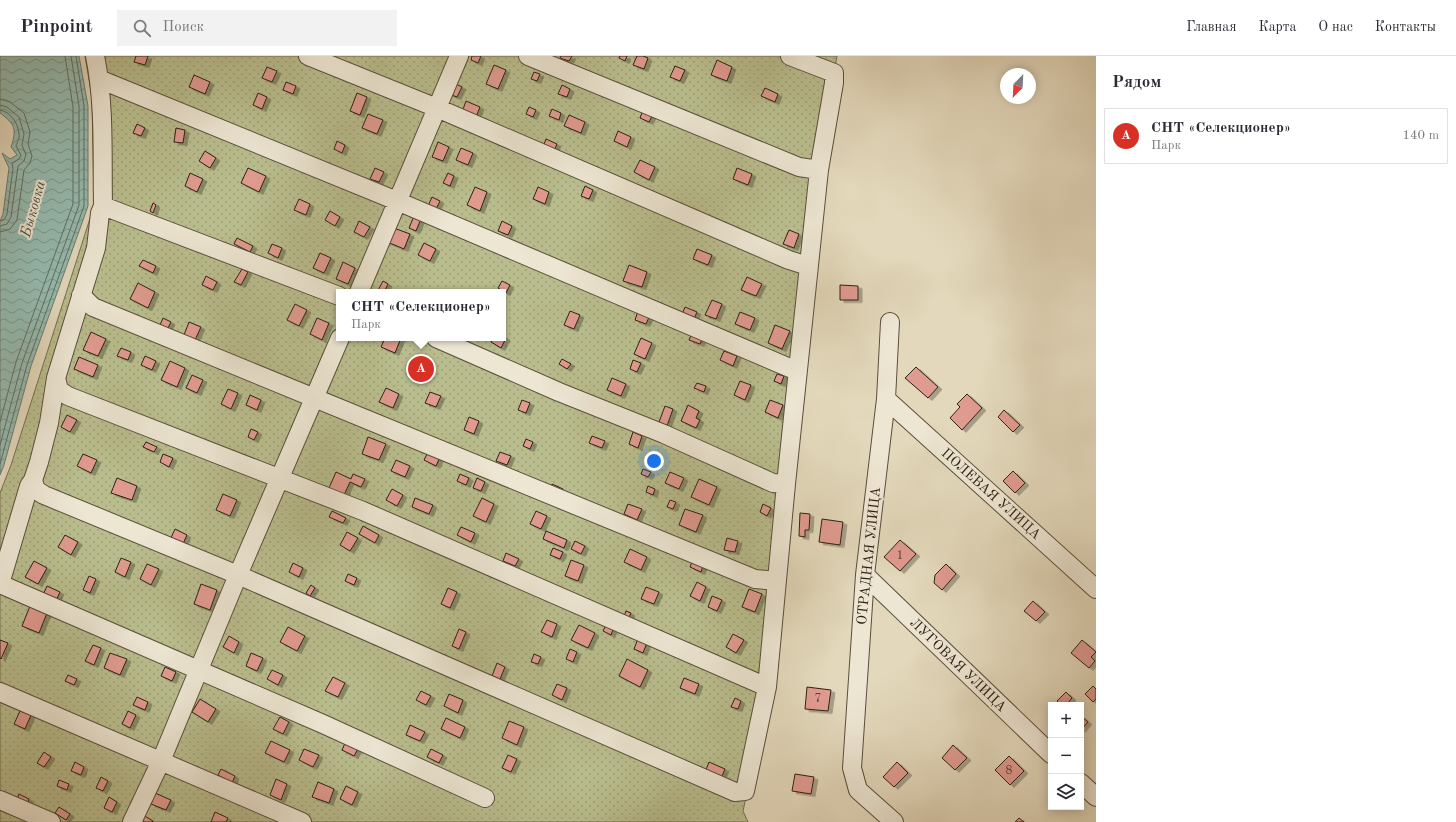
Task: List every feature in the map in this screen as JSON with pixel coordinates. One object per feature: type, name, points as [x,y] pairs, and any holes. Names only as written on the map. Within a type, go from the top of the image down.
[{"type":"lane","points":[[94,56],[99,79],[102,114],[103,206],[100,213],[96,248],[56,378],[49,423],[33,480],[29,486],[0,584],[323,724],[485,798]]},
{"type":"lane","points":[[308,56],[437,108],[781,257],[808,266]]},
{"type":"lane","points":[[360,289],[458,56]]},
{"type":"lane","points":[[528,56],[799,167],[819,170]]},
{"type":"lane","points":[[33,480],[36,490],[44,495],[238,575],[735,792],[745,791],[767,687],[808,266],[819,170],[834,83],[834,73],[790,56]]},
{"type":"lane","points":[[99,79],[397,201],[797,371]]},
{"type":"lane","points":[[103,206],[336,295]]},
{"type":"lane","points":[[81,295],[93,307],[755,579],[777,581]]},
{"type":"lane","name":"ОТРАДНАЯ УЛИЦА","points":[[890,322],[886,399],[865,575],[852,768],[858,790],[894,822]]},
{"type":"lane","points":[[132,822],[161,761],[238,575],[316,398],[339,341]]},
{"type":"lane","points":[[443,341],[559,392],[742,468],[773,483],[786,484]]},
{"type":"lane","points":[[56,378],[59,390],[68,396],[363,511],[767,687]]},
{"type":"lane","name":"ПОЛЕВАЯ УЛИЦА","points":[[886,399],[1096,589]]},
{"type":"lane","name":"ЛУГОВАЯ УЛИЦА","points":[[865,575],[1048,751]]},
{"type":"lane","points":[[0,692],[302,822]]},
{"type":"lane","points":[[1084,786],[1096,797]]},
{"type":"lane","points":[[0,800],[51,822]]},
{"type":"green space","points":[[85,56],[837,56],[768,693],[743,811],[748,822],[0,822],[0,493],[11,465],[94,206],[92,98]]},
{"type":"water","name":"Быковка","points":[[0,56],[79,56],[88,106],[88,206],[31,366],[0,475],[0,221],[3,214],[9,168],[2,153],[10,159],[17,155],[11,147],[14,136],[12,124],[0,113]]},
{"type":"building","points":[[136,56],[148,56],[145,65],[134,62]]},
{"type":"building","points":[[472,56],[481,56],[478,63],[471,60]]},
{"type":"building","points":[[561,56],[572,56],[569,61],[560,58]]},
{"type":"building","points":[[620,56],[627,56],[625,61],[619,58]]},
{"type":"building","points":[[637,56],[648,58],[644,69],[633,65]]},
{"type":"building","points":[[717,60],[732,67],[727,81],[711,75]]},
{"type":"building","points":[[494,65],[506,70],[498,89],[486,84]]},
{"type":"building","points":[[675,66],[685,70],[680,81],[670,77]]},
{"type":"building","points":[[267,67],[277,71],[272,82],[262,78]]},
{"type":"building","points":[[534,72],[540,74],[537,81],[531,79]]},
{"type":"building","points":[[194,75],[210,82],[205,94],[189,87]]},
{"type":"building","points":[[286,82],[296,86],[293,94],[283,90]]},
{"type":"building","points":[[454,83],[462,87],[457,97],[449,94]]},
{"type":"building","points":[[562,85],[570,89],[567,97],[558,94]]},
{"type":"building","points":[[765,88],[778,94],[775,102],[761,96]]},
{"type":"building","points":[[258,93],[267,97],[262,109],[253,105]]},
{"type":"building","points":[[357,93],[367,97],[360,115],[350,111]]},
{"type":"building","points":[[466,101],[480,107],[476,117],[462,112]]},
{"type":"building","points":[[529,107],[536,110],[533,117],[526,114]]},
{"type":"building","points":[[552,109],[561,113],[559,120],[549,116]]},
{"type":"building","points":[[643,110],[653,114],[649,122],[640,118]]},
{"type":"building","points":[[368,114],[383,120],[377,134],[362,128]]},
{"type":"building","points":[[569,115],[585,122],[581,133],[564,126]]},
{"type":"building","points":[[137,124],[145,128],[141,136],[133,133]]},
{"type":"building","points":[[176,128],[185,130],[183,143],[174,142]]},
{"type":"building","points":[[618,131],[631,137],[627,147],[614,141]]},
{"type":"building","points":[[546,139],[557,144],[554,151],[543,147]]},
{"type":"building","points":[[337,141],[345,145],[342,153],[334,149]]},
{"type":"building","points":[[438,142],[449,147],[443,161],[432,157]]},
{"type":"building","points":[[461,148],[473,153],[468,165],[456,160]]},
{"type":"building","points":[[205,151],[216,158],[210,168],[199,161]]},
{"type":"building","points":[[640,160],[655,167],[649,180],[634,172]]},
{"type":"building","points":[[248,168],[266,176],[259,192],[241,183]]},
{"type":"building","points":[[375,168],[384,172],[379,182],[370,179]]},
{"type":"building","points":[[737,168],[752,174],[748,185],[733,179]]},
{"type":"building","points":[[190,173],[203,179],[197,192],[185,186]]},
{"type":"building","points":[[448,173],[454,176],[450,186],[443,183]]},
{"type":"building","points":[[585,186],[593,190],[589,199],[581,196]]},
{"type":"building","points":[[475,187],[487,192],[480,211],[467,205]]},
{"type":"building","points":[[538,187],[549,192],[545,204],[533,199]]},
{"type":"building","points":[[432,197],[440,201],[436,209],[428,206]]},
{"type":"building","points":[[299,199],[310,204],[306,215],[294,210]]},
{"type":"building","points":[[153,203],[156,205],[153,213],[150,211]]},
{"type":"building","points":[[330,211],[340,217],[335,226],[325,220]]},
{"type":"building","points":[[414,216],[421,219],[416,231],[409,228]]},
{"type":"building","points":[[359,221],[370,227],[364,237],[354,232]]},
{"type":"building","points":[[502,221],[512,226],[508,235],[498,231]]},
{"type":"building","points":[[391,227],[410,234],[404,249],[385,241]]},
{"type":"building","points":[[789,230],[799,234],[794,248],[783,244]]},
{"type":"building","points":[[237,238],[253,246],[250,252],[234,244]]},
{"type":"building","points":[[424,243],[436,249],[430,261],[418,255]]},
{"type":"building","points":[[272,244],[282,248],[278,258],[268,253]]},
{"type":"building","points":[[697,249],[712,255],[708,265],[693,259]]},
{"type":"building","points":[[320,253],[331,258],[324,273],[313,268]]},
{"type":"building","points":[[143,260],[156,266],[153,273],[139,266]]},
{"type":"building","points":[[343,262],[355,268],[348,284],[336,279]]},
{"type":"building","points":[[629,265],[647,272],[642,287],[623,281]]},
{"type":"building","points":[[242,269],[248,272],[241,285],[234,282]]},
{"type":"building","points":[[206,276],[217,282],[213,290],[202,285]]},
{"type":"building","points":[[747,277],[762,284],[756,296],[741,290]]},
{"type":"building","points":[[383,281],[388,284],[386,289],[379,289]]},
{"type":"building","points":[[502,281],[510,285],[506,293],[506,289],[498,288]]},
{"type":"building","points":[[138,283],[155,292],[148,308],[130,299]]},
{"type":"building","points":[[840,285],[858,286],[858,300],[840,300]]},
{"type":"building","points":[[712,300],[722,304],[716,319],[705,315]]},
{"type":"building","points":[[295,304],[307,310],[299,326],[287,320]]},
{"type":"building","points":[[685,307],[697,312],[693,321],[681,317]]},
{"type":"building","points":[[570,311],[580,315],[574,329],[564,325]]},
{"type":"building","points":[[638,311],[650,315],[646,324],[635,320]]},
{"type":"building","points":[[740,312],[755,318],[750,330],[735,324]]},
{"type":"building","points":[[163,318],[171,322],[168,328],[160,325]]},
{"type":"building","points":[[317,318],[329,323],[322,340],[310,334]]},
{"type":"building","points":[[189,322],[201,327],[195,340],[184,335]]},
{"type":"building","points":[[775,325],[790,331],[782,349],[768,343]]},
{"type":"building","points":[[91,332],[106,339],[98,356],[83,350]]},
{"type":"building","points":[[692,333],[703,337],[700,344],[689,340]]},
{"type":"building","points":[[641,338],[652,343],[645,359],[634,354]]},
{"type":"building","points":[[384,341],[400,341],[395,353],[381,347]]},
{"type":"building","points":[[492,341],[504,341],[501,348]]},
{"type":"building","points":[[121,348],[131,352],[128,360],[117,356]]},
{"type":"building","points":[[724,351],[737,356],[733,366],[720,360]]},
{"type":"building","points":[[145,356],[156,361],[152,370],[141,365]]},
{"type":"building","points":[[79,357],[98,365],[93,377],[74,369]]},
{"type":"building","points":[[562,359],[571,364],[567,369],[559,364]]},
{"type":"building","points":[[633,360],[641,363],[637,372],[630,369]]},
{"type":"building","points":[[170,361],[185,368],[177,387],[161,380]]},
{"type":"building","points":[[916,367],[938,387],[928,398],[905,378]]},
{"type":"building","points":[[777,374],[784,376],[781,384],[774,381]]},
{"type":"building","points":[[192,375],[203,380],[197,393],[186,388]]},
{"type":"building","points":[[612,378],[626,384],[621,396],[607,390]]},
{"type":"building","points":[[740,381],[751,385],[745,400],[734,395]]},
{"type":"building","points":[[697,383],[706,386],[704,392],[694,388]]},
{"type":"building","points":[[386,388],[399,394],[393,408],[379,402]]},
{"type":"building","points":[[228,389],[238,393],[231,409],[221,404]]},
{"type":"building","points":[[430,392],[441,396],[436,407],[425,403]]},
{"type":"building","points":[[967,394],[982,408],[962,430],[950,418],[960,407],[957,404]]},
{"type":"building","points":[[250,395],[261,400],[257,410],[246,405]]},
{"type":"building","points":[[522,400],[530,403],[526,413],[518,410]]},
{"type":"building","points":[[770,400],[783,405],[778,418],[765,412]]},
{"type":"building","points":[[688,405],[699,411],[696,418],[700,420],[696,428],[681,421]]},
{"type":"building","points":[[665,406],[673,409],[667,426],[659,422]]},
{"type":"building","points":[[1004,410],[1020,425],[1013,432],[998,417]]},
{"type":"building","points":[[67,415],[77,420],[70,432],[61,427]]},
{"type":"building","points":[[469,417],[479,421],[474,434],[464,430]]},
{"type":"building","points":[[251,429],[258,432],[254,440],[248,437]]},
{"type":"building","points":[[633,432],[642,436],[638,448],[629,444]]},
{"type":"building","points":[[592,436],[605,441],[602,448],[589,443]]},
{"type":"building","points":[[368,437],[386,444],[379,460],[362,454]]},
{"type":"building","points":[[526,439],[533,442],[530,449],[523,446]]},
{"type":"building","points":[[146,442],[157,447],[154,452],[143,447]]},
{"type":"building","points":[[428,452],[440,457],[436,466],[424,460]]},
{"type":"building","points":[[500,452],[511,456],[507,465],[496,461]]},
{"type":"building","points":[[83,454],[97,460],[91,473],[77,466]]},
{"type":"building","points":[[163,454],[173,458],[169,467],[160,462]]},
{"type":"building","points":[[396,460],[410,466],[405,477],[391,471]]},
{"type":"building","points":[[643,469],[651,472],[648,477],[641,474]]},
{"type":"building","points":[[1013,471],[1025,483],[1015,493],[1003,481]]},
{"type":"building","points":[[336,472],[351,479],[353,474],[365,479],[361,487],[350,482],[344,495],[329,488]]},
{"type":"building","points":[[670,472],[684,478],[679,489],[665,483]]},
{"type":"building","points":[[460,474],[469,478],[466,485],[457,481]]},
{"type":"building","points":[[117,478],[137,486],[132,500],[111,493]]},
{"type":"building","points":[[477,478],[485,482],[481,491],[473,488]]},
{"type":"building","points":[[699,479],[717,487],[709,505],[691,497]]},
{"type":"building","points":[[552,484],[563,489],[561,496],[549,491]]},
{"type":"building","points":[[648,486],[655,489],[653,495],[646,492]]},
{"type":"building","points":[[392,489],[403,495],[397,506],[386,500]]},
{"type":"building","points":[[223,494],[237,500],[230,516],[216,510]]},
{"type":"building","points":[[415,498],[433,505],[429,514],[412,507]]},
{"type":"building","points":[[482,498],[494,504],[486,522],[473,516]]},
{"type":"building","points":[[670,500],[676,502],[673,509],[667,507]]},
{"type":"building","points":[[628,504],[642,509],[637,520],[624,514]]},
{"type":"building","points":[[763,504],[771,508],[767,516],[760,512]]},
{"type":"building","points":[[685,509],[703,515],[696,532],[679,525]]},
{"type":"building","points":[[332,511],[346,518],[343,523],[329,517]]},
{"type":"building","points":[[536,511],[547,516],[541,529],[530,524]]},
{"type":"building","points":[[800,513],[810,514],[809,530],[805,530],[805,537],[799,536]]},
{"type":"building","points":[[822,519],[843,522],[840,545],[819,542]]},
{"type":"building","points":[[363,526],[379,535],[375,543],[359,534]]},
{"type":"building","points":[[461,527],[475,533],[471,542],[457,535]]},
{"type":"building","points":[[175,529],[187,535],[182,546],[170,540]]},
{"type":"building","points":[[546,531],[567,540],[564,548],[543,539]]},
{"type":"building","points":[[347,532],[358,538],[350,551],[340,545]]},
{"type":"building","points":[[65,535],[78,542],[71,555],[58,547]]},
{"type":"building","points":[[727,538],[738,541],[735,552],[724,550]]},
{"type":"building","points":[[900,540],[916,554],[900,571],[884,557]]},
{"type":"building","points":[[575,541],[585,546],[581,554],[571,549]]},
{"type":"building","points":[[553,548],[563,552],[560,559],[550,555]]},
{"type":"building","points":[[630,549],[647,557],[641,570],[624,562]]},
{"type":"building","points":[[506,553],[519,559],[515,566],[503,561]]},
{"type":"building","points":[[121,558],[131,562],[125,577],[115,572]]},
{"type":"building","points":[[693,559],[704,563],[701,572],[690,567]]},
{"type":"building","points":[[571,560],[584,565],[578,581],[565,576]]},
{"type":"building","points":[[34,561],[47,568],[38,584],[25,577]]},
{"type":"building","points":[[293,563],[303,568],[299,577],[289,572]]},
{"type":"building","points":[[147,564],[159,569],[151,585],[140,579]]},
{"type":"building","points":[[946,564],[956,574],[942,590],[934,583],[935,575]]},
{"type":"building","points":[[348,574],[357,578],[354,585],[345,581]]},
{"type":"building","points":[[89,576],[96,579],[90,593],[83,590]]},
{"type":"building","points":[[697,582],[706,587],[700,601],[690,596]]},
{"type":"building","points":[[201,584],[217,590],[210,610],[194,604]]},
{"type":"building","points":[[311,585],[315,588],[310,596],[306,593]]},
{"type":"building","points":[[47,586],[60,592],[55,603],[42,597]]},
{"type":"building","points":[[646,587],[659,592],[654,604],[641,599]]},
{"type":"building","points":[[448,588],[457,592],[450,608],[441,604]]},
{"type":"building","points":[[749,589],[762,594],[755,612],[742,607]]},
{"type":"building","points":[[712,596],[722,600],[717,611],[708,607]]},
{"type":"building","points":[[1033,601],[1045,612],[1036,621],[1024,611]]},
{"type":"building","points":[[30,606],[47,613],[39,633],[22,626]]},
{"type":"building","points":[[626,611],[631,613],[626,624],[622,622]]},
{"type":"building","points":[[547,620],[557,624],[552,637],[541,632]]},
{"type":"building","points":[[608,621],[615,624],[611,635],[603,631]]},
{"type":"building","points":[[579,625],[595,633],[588,648],[571,640]]},
{"type":"building","points":[[288,627],[305,636],[297,651],[280,642]]},
{"type":"building","points":[[459,629],[466,632],[459,649],[452,646]]},
{"type":"building","points":[[733,634],[744,640],[736,653],[726,647]]},
{"type":"building","points":[[229,636],[239,642],[234,653],[223,647]]},
{"type":"building","points":[[639,636],[648,640],[643,653],[634,649]]},
{"type":"building","points":[[0,640],[8,643],[1,659],[0,658]]},
{"type":"building","points":[[1082,640],[1096,652],[1091,657],[1095,661],[1089,668],[1071,653]]},
{"type":"building","points":[[93,645],[101,648],[94,665],[85,661]]},
{"type":"building","points":[[570,649],[577,652],[573,662],[566,659]]},
{"type":"building","points":[[110,653],[127,659],[120,675],[104,668]]},
{"type":"building","points":[[251,653],[263,658],[257,671],[246,666]]},
{"type":"building","points":[[534,654],[541,657],[538,664],[531,662]]},
{"type":"building","points":[[627,659],[648,670],[640,687],[619,676]]},
{"type":"building","points":[[497,663],[505,667],[500,679],[492,676]]},
{"type":"building","points":[[165,667],[176,672],[172,681],[161,676]]},
{"type":"building","points":[[272,670],[283,675],[278,685],[267,679]]},
{"type":"building","points":[[68,675],[77,679],[74,685],[65,681]]},
{"type":"building","points":[[333,677],[345,683],[338,697],[325,691]]},
{"type":"building","points":[[684,678],[699,684],[695,694],[680,688]]},
{"type":"building","points":[[557,684],[567,688],[562,700],[552,695]]},
{"type":"building","points":[[1093,686],[1096,689],[1096,699],[1093,702],[1085,694]]},
{"type":"building","points":[[807,687],[831,690],[828,711],[805,709]]},
{"type":"building","points":[[421,691],[431,696],[426,705],[416,700]]},
{"type":"building","points":[[1066,692],[1072,698],[1069,702],[1057,701]]},
{"type":"building","points":[[449,694],[463,700],[458,713],[444,706]]},
{"type":"building","points":[[137,697],[148,702],[145,710],[133,705]]},
{"type":"building","points":[[735,698],[741,701],[738,709],[731,707]]},
{"type":"building","points":[[200,699],[216,709],[208,722],[192,712]]},
{"type":"building","points":[[20,711],[31,715],[25,729],[14,724]]},
{"type":"building","points":[[128,711],[136,715],[130,728],[122,724]]},
{"type":"building","points":[[280,717],[289,722],[283,734],[273,729]]},
{"type":"building","points":[[446,718],[465,727],[460,738],[441,729]]},
{"type":"building","points":[[1084,719],[1088,722],[1084,727]]},
{"type":"building","points":[[509,721],[524,727],[517,745],[502,738]]},
{"type":"building","points":[[410,725],[425,732],[420,741],[406,735]]},
{"type":"building","points":[[271,741],[290,750],[284,762],[265,753]]},
{"type":"building","points":[[346,741],[359,747],[354,756],[342,750]]},
{"type":"building","points":[[953,745],[967,758],[955,770],[942,758]]},
{"type":"building","points":[[304,749],[319,755],[313,767],[299,760]]},
{"type":"building","points":[[431,749],[443,755],[439,763],[427,757]]},
{"type":"building","points":[[44,752],[51,757],[44,767],[37,763]]},
{"type":"building","points":[[508,755],[517,759],[511,772],[502,768]]},
{"type":"building","points":[[1009,756],[1024,771],[1010,785],[995,770]]},
{"type":"building","points":[[75,762],[84,767],[81,775],[71,771]]},
{"type":"building","points":[[709,762],[725,769],[720,781],[704,775]]},
{"type":"building","points":[[897,762],[908,773],[894,787],[883,777]]},
{"type":"building","points":[[221,769],[235,776],[232,783],[218,775]]},
{"type":"building","points":[[795,774],[814,777],[811,794],[792,791]]},
{"type":"building","points":[[101,777],[108,781],[103,791],[96,788]]},
{"type":"building","points":[[276,779],[287,784],[281,800],[270,795]]},
{"type":"building","points":[[59,780],[69,784],[67,790],[57,786]]},
{"type":"building","points":[[318,782],[334,789],[329,803],[312,797]]},
{"type":"building","points":[[346,786],[358,792],[352,805],[340,799]]},
{"type":"building","points":[[155,793],[171,800],[166,810],[151,804]]},
{"type":"building","points":[[19,794],[29,799],[26,807],[16,802]]},
{"type":"building","points":[[109,797],[117,802],[112,812],[104,808]]},
{"type":"building","points":[[59,807],[70,814],[66,820],[55,813]]},
{"type":"building","points":[[215,812],[228,818],[226,822],[211,822]]},
{"type":"building","points":[[143,815],[153,821],[139,822]]},
{"type":"building","points":[[1019,818],[1024,822],[1015,822]]},
{"type":"place","name":"СНТ «Селекционер»","points":[[421,369]]}]
